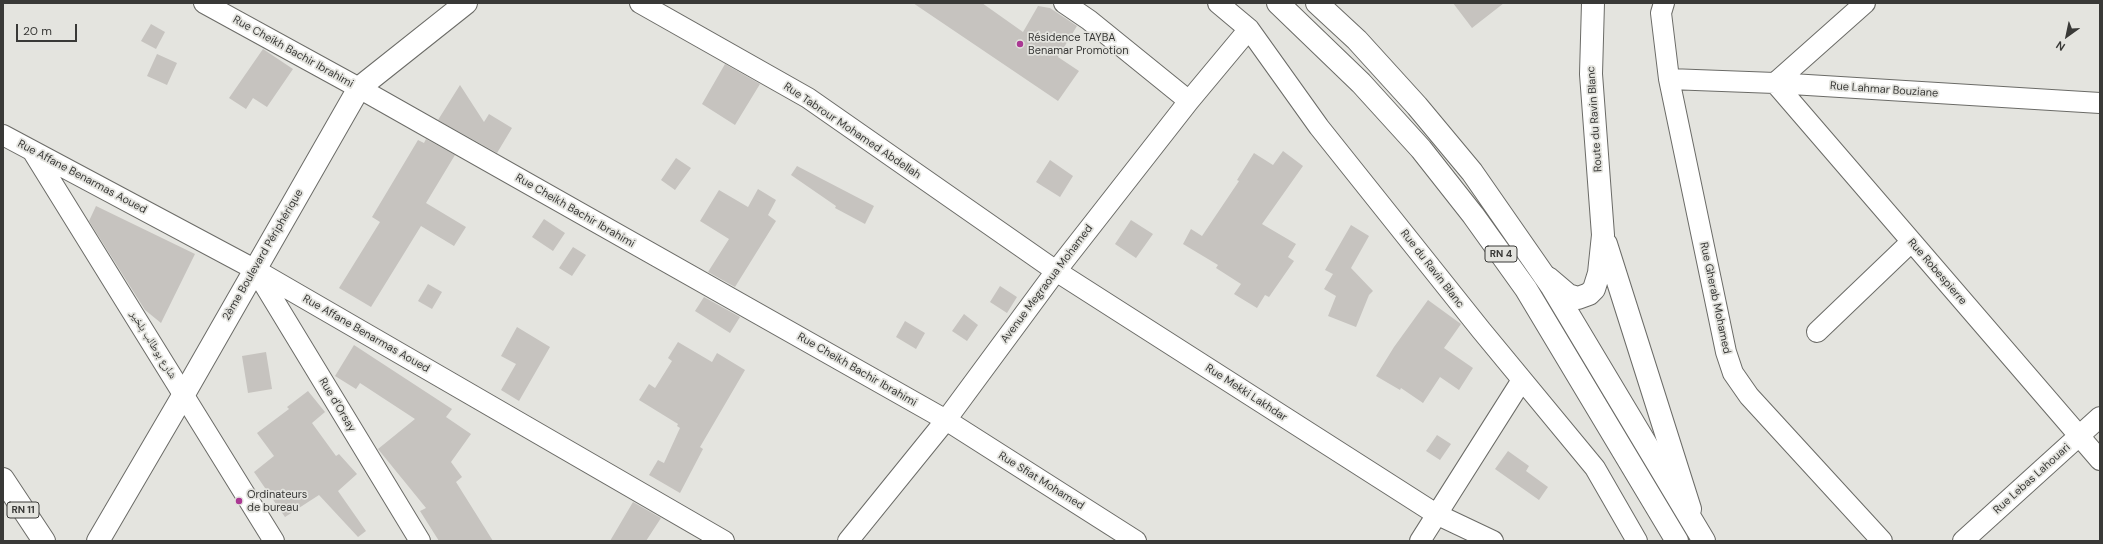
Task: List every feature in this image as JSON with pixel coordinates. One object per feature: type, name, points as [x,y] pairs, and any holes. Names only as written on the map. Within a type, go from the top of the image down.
[{"type":"main road","name":"2ème Boulevard Périphérique","points":[[98,541],[359,88],[466,3]]},
{"type":"main road","name":"RN 4","points":[[1278,3],[1361,83],[1421,149],[1473,215],[1526,289],[1677,541]]},
{"type":"main road","name":"RN 4","points":[[1317,3],[1357,40],[1417,106],[1472,172],[1542,271],[1700,534]]},
{"type":"main road","name":"Route du Ravin Blanc","points":[[1593,3],[1591,74],[1603,235]]},
{"type":"main road","points":[[1542,271],[1558,288],[1568,295],[1578,298],[1589,294],[1597,283],[1603,235]]},
{"type":"main road","points":[[1603,235],[1700,534]]},
{"type":"main road","name":"RN 11","points":[[3,479],[44,541]]},
{"type":"street","name":"Rue Cheikh Bachir Ibrahimi","points":[[204,3],[359,88],[946,420]]},
{"type":"street","name":"Rue Tabrour Mohamed Abdellah","points":[[640,3],[808,98],[1056,271]]},
{"type":"street","points":[[1064,3],[1089,20],[1189,101]]},
{"type":"street","name":"Rue du Ravin Blanc","points":[[1218,3],[1249,30],[1319,127],[1522,380],[1595,468],[1637,541]]},
{"type":"street","name":"Rue Gherab Mohamed","points":[[1664,3],[1661,13],[1669,79],[1726,352],[1734,374],[1749,396],[1882,541]]},
{"type":"street","points":[[1775,83],[1865,3]]},
{"type":"street","name":"Avenue Megraoua Mohamed","points":[[848,541],[946,420],[1056,271],[1189,101],[1249,30]]},
{"type":"street","name":"Rue Lahmar Bouziane","points":[[1669,79],[1775,83],[2100,103]]},
{"type":"street","name":"Rue Robespierre","points":[[1775,83],[2100,460]]},
{"type":"street","name":"Rue Affane Benarmas Aoued","points":[[3,135],[254,269],[724,541]]},
{"type":"street","name":"شارع بوطالب بلخير","points":[[32,150],[274,541]]},
{"type":"street","points":[[1817,332],[1911,242]]},
{"type":"street","name":"Rue d'Orsay","points":[[254,269],[420,541]]},
{"type":"street","name":"Rue Mekki Lakhdar","points":[[1056,271],[1436,514],[1493,541]]},
{"type":"street","points":[[1420,541],[1522,380]]},
{"type":"street","name":"Rue Lebas Lahouari","points":[[1963,541],[2100,417]]},
{"type":"street","name":"Rue Sfiat Mohamed","points":[[946,420],[1136,541]]},
{"type":"building","name":"Résidence TAYBA Benamar Promotion","points":[[913,3],[982,3],[1023,32],[1038,6],[1050,8],[1077,26],[1058,57],[1079,71],[1058,101]]},
{"type":"building","points":[[1453,3],[1504,3],[1472,28]]},
{"type":"building","points":[[151,24],[165,32],[156,49],[141,41]]},
{"type":"building","points":[[263,49],[293,69],[267,107],[253,98],[246,109],[229,98]]},
{"type":"building","points":[[157,54],[177,63],[167,85],[147,76]]},
{"type":"building","points":[[725,64],[760,84],[735,125],[702,104]]},
{"type":"building","points":[[460,85],[484,122],[489,114],[512,128],[497,153],[438,120]]},
{"type":"building","points":[[426,139],[455,155],[426,203],[466,227],[454,246],[421,226],[371,307],[339,288],[380,222],[372,217],[418,140],[424,143]]},
{"type":"building","points":[[1283,151],[1303,166],[1262,224],[1296,244],[1288,257],[1294,261],[1269,297],[1265,295],[1257,308],[1234,294],[1241,284],[1216,268],[1218,265],[1183,244],[1191,229],[1202,236],[1239,181],[1237,180],[1254,153],[1273,165]]},
{"type":"building","points":[[676,158],[691,168],[675,190],[661,180]]},
{"type":"building","points":[[1050,160],[1073,176],[1060,197],[1036,182]]},
{"type":"building","points":[[797,166],[874,206],[865,224],[835,208],[836,206],[791,175]]},
{"type":"building","points":[[758,189],[776,200],[768,215],[776,221],[735,287],[708,272],[729,239],[700,221],[719,190],[748,207]]},
{"type":"building","points":[[96,206],[195,254],[161,323],[145,310],[89,221]]},
{"type":"building","points":[[544,219],[565,233],[553,251],[532,237]]},
{"type":"building","points":[[1131,220],[1153,234],[1136,258],[1115,244]]},
{"type":"building","points":[[1351,225],[1369,236],[1351,268],[1373,291],[1369,295],[1356,327],[1328,316],[1336,296],[1324,289],[1333,274],[1325,270]]},
{"type":"building","points":[[573,247],[586,255],[572,276],[559,268]]},
{"type":"building","points":[[428,284],[442,292],[432,309],[418,301]]},
{"type":"building","points":[[1000,286],[1017,297],[1007,313],[990,302]]},
{"type":"building","points":[[704,297],[740,317],[730,333],[695,311]]},
{"type":"building","points":[[1428,300],[1461,324],[1444,348],[1473,368],[1459,390],[1440,377],[1423,403],[1401,388],[1400,390],[1376,376],[1394,347]]},
{"type":"building","points":[[964,314],[978,325],[967,341],[952,331]]},
{"type":"building","points":[[905,321],[925,333],[916,349],[896,337]]},
{"type":"building","points":[[517,327],[550,347],[519,401],[501,390],[516,364],[501,356]]},
{"type":"building","points":[[678,342],[712,362],[717,353],[745,370],[700,447],[703,449],[680,493],[649,475],[658,460],[664,463],[680,428],[677,426],[678,424],[639,400],[649,384],[655,388],[672,361],[668,358]]},
{"type":"building","points":[[354,345],[452,409],[446,417],[471,434],[451,462],[462,477],[456,482],[493,541],[439,541],[420,511],[426,508],[378,449],[415,419],[360,383],[356,389],[335,376]]},
{"type":"building","points":[[266,352],[272,389],[248,393],[242,356]]},
{"type":"building","points":[[308,391],[325,412],[312,423],[336,456],[339,454],[357,474],[338,491],[366,531],[358,537],[319,495],[285,517],[254,472],[274,456],[257,433],[289,409],[287,407]]},
{"type":"building","points":[[1437,435],[1451,444],[1440,460],[1426,451]]},
{"type":"building","points":[[1508,451],[1529,466],[1526,471],[1548,487],[1539,500],[1495,469]]},
{"type":"building","points":[[633,502],[661,518],[646,541],[610,541]]},
{"type":"place","name":"Résidence TAYBA Benamar Promotion","points":[[1020,44]]},
{"type":"place","name":"Ordinateurs de bureau","points":[[239,501]]}]
